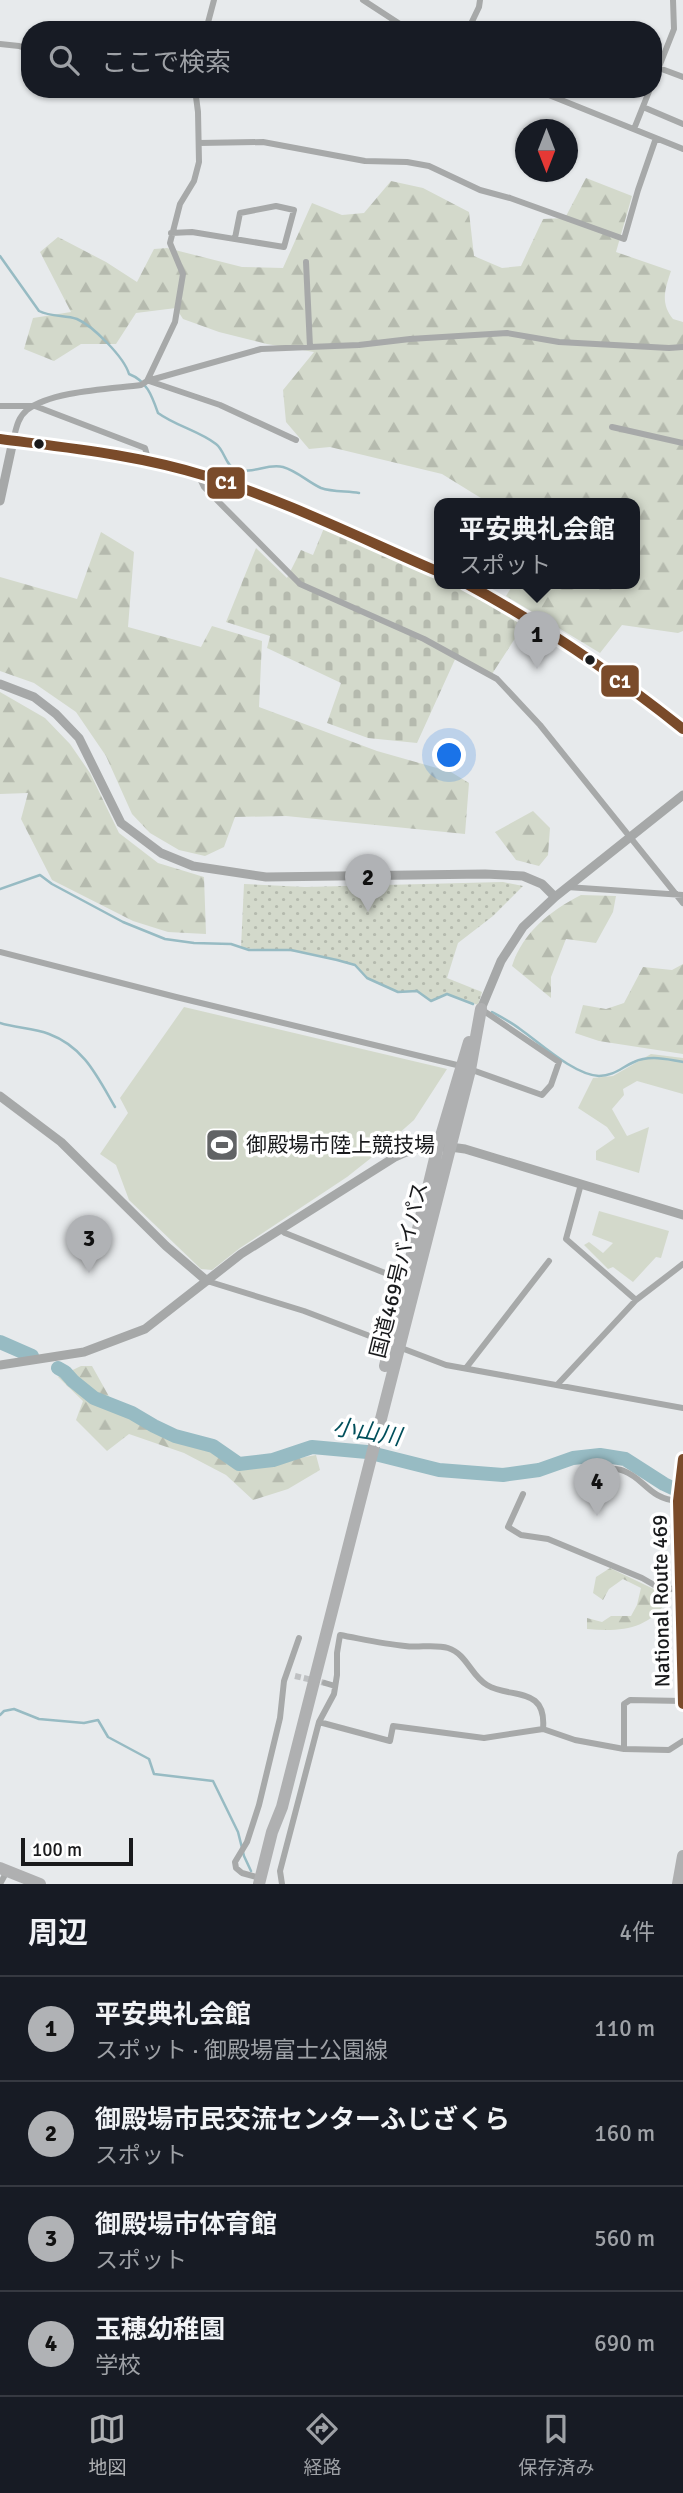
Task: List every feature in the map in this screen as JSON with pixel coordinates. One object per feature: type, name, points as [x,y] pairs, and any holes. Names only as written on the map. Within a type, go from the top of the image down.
[{"type":"highway","name":"国道469号バイパス","points":[[394,1347],[406,1282],[481,1009]]},
{"type":"highway","name":"国道469号バイパス","points":[[259,1881],[272,1832],[275,1807],[366,1462],[444,1146]]},
{"type":"highway","name":"National Route 469","points":[[683,1459],[678,1494],[678,1590],[681,1607],[683,1702]]},
{"type":"highway","points":[[678,1884],[683,1856]]},
{"type":"highway","points":[[4,1870],[40,1884]]},
{"type":"main road","points":[[0,439],[149,462],[203,475],[289,507],[434,570]]},
{"type":"main road","points":[[476,589],[560,637],[601,665],[683,729]]},
{"type":"street","points":[[208,21],[214,0]]},
{"type":"street","points":[[363,0],[395,21]]},
{"type":"street","points":[[473,21],[480,7],[480,0]]},
{"type":"street","points":[[662,60],[674,29],[673,0]]},
{"type":"street","points":[[674,29],[683,32]]},
{"type":"street","points":[[0,44],[21,47]]},
{"type":"street","points":[[662,69],[683,77]]},
{"type":"street","points":[[147,381],[175,322],[183,274],[170,243],[180,204],[197,173],[199,143],[196,98]]},
{"type":"street","points":[[556,98],[683,149]]},
{"type":"street","points":[[634,129],[646,98]]},
{"type":"street","points":[[643,107],[683,124]]},
{"type":"street","points":[[199,143],[263,142],[365,161],[407,162],[429,166],[480,190],[510,198],[624,240],[656,138]]},
{"type":"street","points":[[171,233],[192,232],[235,237],[284,247],[294,210],[275,206],[240,212],[235,237]]},
{"type":"street","points":[[306,262],[310,347]]},
{"type":"street","points":[[0,501],[19,420],[26,411],[59,398],[141,385],[147,381],[261,349],[507,332],[559,342],[683,347]]},
{"type":"street","points":[[147,381],[220,405],[296,440]]},
{"type":"street","points":[[0,406],[35,406],[145,449],[149,462]]},
{"type":"street","points":[[612,427],[683,443]]},
{"type":"street","points":[[203,475],[201,481],[204,487],[300,584],[424,639],[497,679],[540,725],[680,895],[683,903]]},
{"type":"street","points":[[0,684],[34,697],[57,714],[79,738],[121,823],[161,853],[193,866],[276,877],[485,874],[523,876],[542,884],[555,897]]},
{"type":"street","points":[[0,952],[176,998],[466,1068],[542,1095],[551,1085],[559,1062],[481,1009],[500,961],[523,927],[555,897],[683,795]]},
{"type":"street","points":[[567,887],[680,895]]},
{"type":"street","points":[[0,1096],[61,1142],[166,1246],[208,1281],[303,1311],[446,1365],[683,1408]]},
{"type":"street","points":[[0,1365],[83,1352],[145,1329],[241,1254],[407,1150],[444,1146],[465,1149],[683,1215]]},
{"type":"street","points":[[581,1184],[566,1239],[636,1300]]},
{"type":"street","points":[[281,1230],[406,1282]]},
{"type":"street","points":[[466,1368],[549,1261]]},
{"type":"street","points":[[557,1385],[636,1300],[683,1264]]},
{"type":"street","points":[[590,1469],[622,1470],[650,1492],[669,1501],[678,1494]]},
{"type":"street","points":[[523,1494],[508,1527],[521,1535],[548,1539],[642,1577],[656,1586],[678,1590]]},
{"type":"street","points":[[282,1884],[281,1871],[319,1723],[334,1694],[340,1635],[407,1647],[447,1647],[466,1660],[486,1685],[536,1701],[544,1718],[543,1729]]},
{"type":"street","points":[[259,1881],[242,1873],[236,1868],[235,1862],[247,1843],[259,1805],[280,1718],[286,1674],[299,1638]]},
{"type":"street","points":[[286,1674],[295,1676]]},
{"type":"street","points":[[325,1683],[335,1686]]},
{"type":"street","points":[[624,1749],[624,1704],[630,1700],[683,1702]]},
{"type":"street","points":[[319,1723],[390,1741],[393,1726],[484,1738],[543,1729],[575,1740],[624,1749],[669,1750],[683,1741]]},
{"type":"street","points":[[0,1884],[4,1870]]},
{"type":"green space","points":[[586,178],[632,196],[616,252],[671,271],[666,290],[666,307],[673,319],[683,322],[683,631],[678,633],[622,625],[600,653],[506,596],[510,589],[640,589],[640,498],[481,498],[442,474],[330,447],[309,449],[286,422],[283,390],[314,352],[219,332],[183,319],[176,308],[136,313],[116,344],[81,344],[54,361],[24,349],[33,318],[71,312],[40,252],[58,237],[137,282],[154,249],[167,248],[242,267],[283,268],[312,203],[342,215],[364,213],[391,181],[423,188],[469,212],[474,256],[502,268],[521,266],[543,219],[565,218]]},
{"type":"green space","points":[[324,528],[434,576],[434,589],[466,589],[525,623],[492,674],[457,655],[417,743],[368,738],[327,723],[341,683],[267,648],[270,636],[226,622],[256,548],[287,578],[301,550],[313,555]]},
{"type":"green space","points":[[101,532],[134,552],[128,627],[201,647],[212,626],[262,641],[259,707],[377,751],[451,772],[469,783],[465,834],[286,816],[235,817],[224,847],[205,856],[179,850],[150,833],[132,814],[106,756],[76,712],[34,683],[0,671],[0,577],[77,599]]},
{"type":"green space","points":[[0,692],[45,718],[70,744],[90,773],[119,833],[158,863],[204,877],[206,934],[168,932],[133,921],[52,880],[21,819],[28,793],[0,794]]},
{"type":"green space","points":[[533,811],[550,828],[548,855],[539,866],[516,860],[495,832]]},
{"type":"green space","points":[[503,882],[523,886],[493,916],[458,943],[447,978],[482,992],[478,1005],[447,994],[431,1001],[417,991],[398,992],[367,978],[355,965],[337,960],[302,952],[241,948],[244,884],[305,887]]},
{"type":"green space","points":[[581,895],[616,896],[613,912],[596,943],[566,939],[551,977],[551,998],[512,966],[530,933],[548,916]]},
{"type":"green space","points":[[683,964],[683,1054],[599,1041],[575,1033],[583,1005],[606,1009],[624,1003],[643,967],[672,970]]},
{"type":"green space","points":[[184,1007],[447,1069],[414,1120],[371,1158],[212,1270],[201,1269],[129,1200],[116,1165],[100,1154],[128,1113],[120,1098]]},
{"type":"green space","points":[[651,1054],[683,1058],[683,1094],[637,1081],[623,1089],[624,1095],[612,1109],[627,1136],[649,1127],[639,1173],[596,1160],[596,1151],[615,1138],[607,1127],[578,1108],[593,1078],[613,1076]]},
{"type":"green space","points":[[599,1211],[669,1231],[661,1258],[656,1257],[633,1282],[613,1267],[608,1269],[584,1245],[589,1242],[603,1253],[613,1243],[592,1235]]},
{"type":"green space","points":[[81,1366],[92,1366],[111,1400],[145,1414],[245,1468],[316,1455],[320,1470],[288,1489],[253,1500],[226,1475],[184,1453],[129,1434],[107,1451],[76,1420],[83,1401],[58,1377]]},
{"type":"green space","points":[[610,1568],[662,1593],[667,1601],[651,1618],[632,1627],[587,1629],[587,1618],[602,1622],[611,1616],[631,1616],[637,1605],[641,1588],[623,1579],[609,1589],[603,1600],[593,1593],[596,1577]]},
{"type":"waterway","points":[[0,256],[39,311],[77,319],[91,328],[115,351],[129,374],[145,385],[158,413],[216,444],[235,469],[248,471],[271,466],[283,467],[321,488],[359,493]]},
{"type":"waterway","points":[[0,889],[40,875],[123,922],[165,939],[231,944],[249,950],[291,950],[355,965],[367,978],[398,992],[417,991],[431,1001],[447,994],[473,1004]]},
{"type":"waterway","points":[[492,1012],[517,1026],[568,1064],[589,1074],[609,1075],[646,1059],[683,1062]]},
{"type":"waterway","points":[[0,1023],[37,1030],[72,1047],[88,1064],[115,1107]]},
{"type":"waterway","name":"小山川","points":[[0,1342],[32,1356]]},
{"type":"waterway","name":"小山川","points":[[58,1368],[94,1398],[132,1413],[175,1436],[213,1446],[239,1464],[273,1460],[312,1447],[367,1452],[439,1470],[503,1475],[539,1470],[573,1458],[600,1455],[625,1459],[683,1493]]},
{"type":"waterway","points":[[0,1715],[4,1711],[14,1709],[39,1719],[84,1723],[98,1720],[108,1737],[149,1759],[154,1774],[213,1781],[238,1832],[251,1871]]},
{"type":"tunnel","points":[[295,1676],[325,1683]]},
{"type":"transit line","name":"C1","points":[[0,439],[130,457],[206,476],[295,509],[434,570]]},
{"type":"transit line","name":"C1","points":[[475,589],[577,651],[683,729]]},
{"type":"transit line","name":"C1","points":[[683,1459],[678,1501],[683,1704]]},
{"type":"place","name":"平安典礼会館","points":[[537,669]]},
{"type":"place","name":"御殿場市民交流センターふじざくら","points":[[368,912]]},
{"type":"place","name":"御殿場市陸上競技場","points":[[222,1145]]},
{"type":"place","name":"御殿場市体育館","points":[[89,1273]]},
{"type":"place","name":"玉穂幼稚園","points":[[597,1516]]}]
